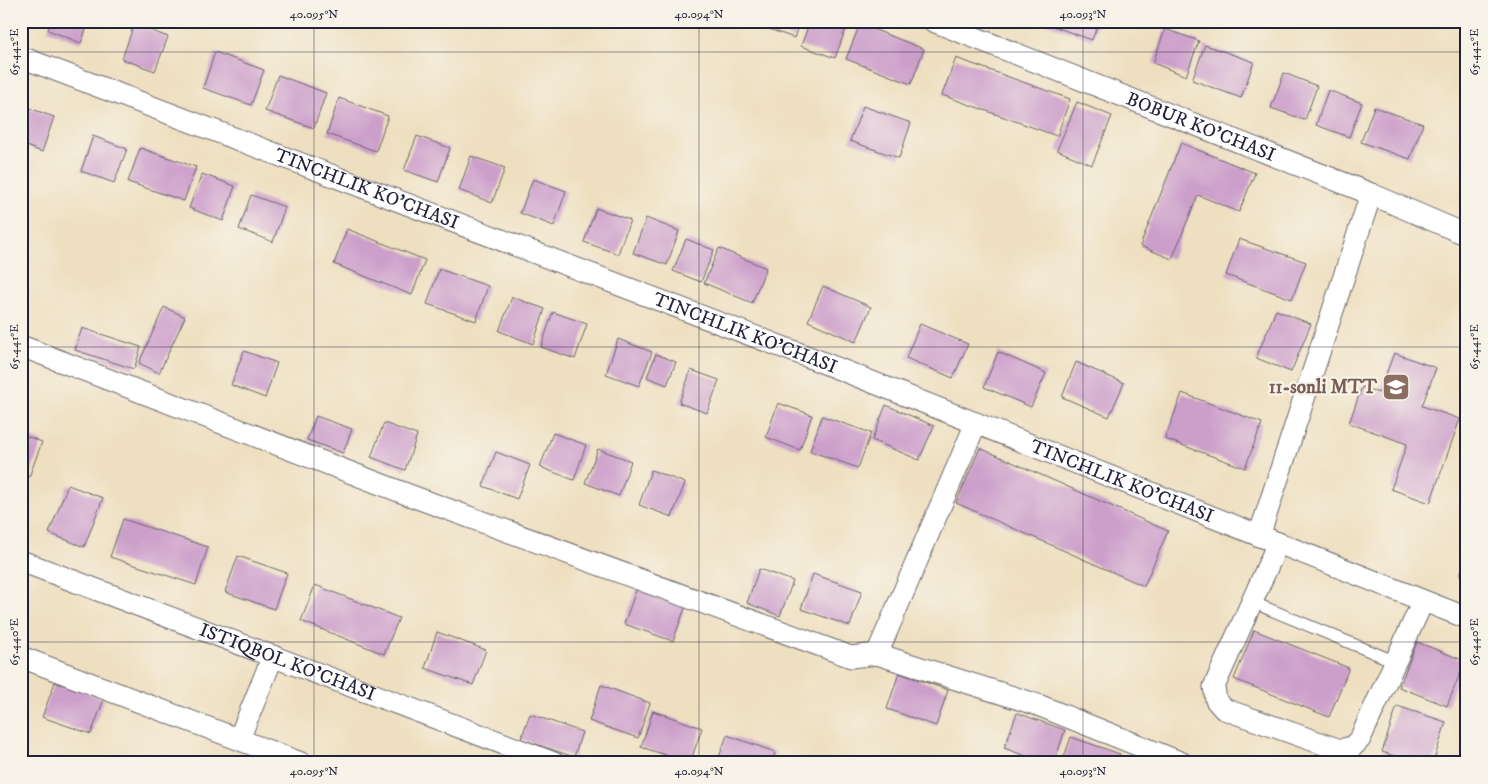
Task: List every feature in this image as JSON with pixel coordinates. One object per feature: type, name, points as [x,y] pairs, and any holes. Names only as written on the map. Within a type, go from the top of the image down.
[{"type":"street","name":"BOBUR KO'CHASI","points":[[933,21],[1371,194],[1467,235]]},
{"type":"street","name":"TINCHLIK KO'CHASI","points":[[21,56],[819,361],[1467,618]]},
{"type":"street","points":[[1371,194],[1252,602],[1214,687],[1216,700],[1224,709],[1340,750],[1352,748],[1360,739],[1424,601]]},
{"type":"street","points":[[21,346],[409,495],[851,657],[877,654],[1038,705],[1182,763]]},
{"type":"street","points":[[877,654],[976,423]]},
{"type":"street","name":"ISTIQBOL KO'CHASI","points":[[21,561],[554,763]]},
{"type":"street","points":[[239,739],[273,656]]},
{"type":"street","points":[[21,657],[301,763]]},
{"type":"lane","points":[[1252,602],[1396,662]]},
{"type":"building","points":[[51,21],[89,21],[81,43],[48,30]]},
{"type":"building","points":[[747,21],[800,21],[794,38]]},
{"type":"building","points":[[810,21],[842,21],[848,23],[835,58],[801,46]]},
{"type":"building","points":[[1044,21],[1099,21],[1092,40],[1044,23]]},
{"type":"building","points":[[134,24],[168,37],[155,71],[122,59]]},
{"type":"building","points":[[860,24],[924,49],[911,84],[846,59]]},
{"type":"building","points":[[1165,29],[1199,41],[1186,76],[1153,63]]},
{"type":"building","points":[[1205,45],[1254,62],[1241,98],[1192,80]]},
{"type":"building","points":[[215,52],[264,70],[251,105],[203,88]]},
{"type":"building","points":[[956,58],[1070,99],[1057,136],[942,95]]},
{"type":"building","points":[[1284,73],[1317,86],[1305,120],[1271,108]]},
{"type":"building","points":[[278,75],[326,93],[314,128],[265,111]]},
{"type":"building","points":[[1328,90],[1362,103],[1349,137],[1316,125]]},
{"type":"building","points":[[339,98],[388,116],[376,151],[327,134]]},
{"type":"building","points":[[1077,102],[1112,116],[1092,165],[1057,150]]},
{"type":"building","points":[[21,105],[54,117],[42,152],[21,144]]},
{"type":"building","points":[[863,106],[911,123],[899,158],[850,141]]},
{"type":"building","points":[[1374,107],[1423,124],[1410,159],[1361,142]]},
{"type":"building","points":[[93,136],[127,149],[114,183],[81,171]]},
{"type":"building","points":[[417,136],[450,148],[438,182],[404,170]]},
{"type":"building","points":[[1181,143],[1255,173],[1239,212],[1198,195],[1172,259],[1140,246]]},
{"type":"building","points":[[140,148],[196,167],[184,201],[128,182]]},
{"type":"building","points":[[471,156],[505,168],[492,203],[459,190]]},
{"type":"building","points":[[202,174],[235,186],[223,221],[189,208]]},
{"type":"building","points":[[533,179],[566,191],[554,226],[520,213]]},
{"type":"building","points":[[251,195],[285,207],[273,242],[239,229]]},
{"type":"building","points":[[596,208],[630,220],[618,254],[584,242]]},
{"type":"building","points":[[646,218],[679,231],[667,265],[633,253]]},
{"type":"building","points":[[347,229],[425,260],[412,295],[334,264]]},
{"type":"building","points":[[686,239],[714,250],[701,282],[673,271]]},
{"type":"building","points":[[1239,239],[1306,262],[1292,299],[1226,275]]},
{"type":"building","points":[[719,248],[766,268],[752,303],[704,283]]},
{"type":"building","points":[[439,269],[488,286],[476,321],[427,304]]},
{"type":"building","points":[[823,286],[871,307],[856,342],[808,321]]},
{"type":"building","points":[[512,297],[545,309],[533,344],[499,331]]},
{"type":"building","points":[[164,307],[185,317],[159,373],[139,363]]},
{"type":"building","points":[[1276,310],[1311,324],[1291,372],[1256,358]]},
{"type":"building","points":[[553,312],[587,324],[575,359],[541,347]]},
{"type":"building","points":[[920,324],[968,344],[953,378],[906,358]]},
{"type":"building","points":[[82,328],[141,347],[134,369],[75,350]]},
{"type":"building","points":[[618,339],[652,352],[639,386],[606,374]]},
{"type":"building","points":[[244,351],[277,363],[265,398],[231,385]]},
{"type":"building","points":[[998,352],[1046,373],[1031,407],[984,387]]},
{"type":"building","points":[[1394,353],[1436,368],[1422,406],[1460,419],[1430,503],[1391,489],[1407,444],[1349,423],[1362,387],[1379,393]]},
{"type":"building","points":[[656,354],[676,362],[667,385],[647,377]]},
{"type":"building","points":[[1076,362],[1124,383],[1109,417],[1062,397]]},
{"type":"building","points":[[691,370],[719,380],[707,413],[679,403]]},
{"type":"building","points":[[1182,393],[1262,423],[1245,468],[1165,439]]},
{"type":"building","points":[[778,403],[812,415],[800,450],[766,437]]},
{"type":"building","points":[[886,405],[934,426],[919,460],[872,440]]},
{"type":"building","points":[[316,416],[352,429],[343,453],[307,440]]},
{"type":"building","points":[[822,416],[871,433],[858,468],[810,451]]},
{"type":"building","points":[[384,423],[417,435],[405,470],[371,457]]},
{"type":"building","points":[[553,433],[586,445],[574,480],[540,467]]},
{"type":"building","points":[[21,434],[42,442],[29,477],[21,474]]},
{"type":"building","points":[[980,448],[1168,531],[1144,586],[956,503]]},
{"type":"building","points":[[598,449],[631,461],[619,496],[585,483]]},
{"type":"building","points":[[496,452],[530,465],[517,499],[483,486]]},
{"type":"building","points":[[651,470],[685,483],[672,517],[639,505]]},
{"type":"building","points":[[68,485],[103,498],[84,547],[49,533]]},
{"type":"building","points":[[123,519],[208,547],[196,585],[110,557]]},
{"type":"building","points":[[1467,554],[1467,578],[1460,576]]},
{"type":"building","points":[[238,556],[287,573],[274,609],[225,592]]},
{"type":"building","points":[[759,569],[793,581],[780,616],[747,603]]},
{"type":"building","points":[[813,574],[862,591],[850,626],[801,609]]},
{"type":"building","points":[[315,585],[399,618],[384,654],[301,621]]},
{"type":"building","points":[[637,588],[686,605],[673,641],[624,624]]},
{"type":"building","points":[[1254,630],[1349,668],[1329,717],[1234,679]]},
{"type":"building","points":[[437,632],[486,650],[473,685],[425,668]]},
{"type":"building","points":[[1417,642],[1465,661],[1447,706],[1399,687]]},
{"type":"building","points":[[899,673],[948,690],[936,726],[887,709]]},
{"type":"building","points":[[55,682],[104,699],[91,734],[42,717]]},
{"type":"building","points":[[601,685],[650,703],[638,738],[589,721]]},
{"type":"building","points":[[1397,706],[1446,722],[1433,763],[1416,763],[1382,752]]},
{"type":"building","points":[[653,711],[702,728],[690,763],[641,747]]},
{"type":"building","points":[[1017,713],[1065,730],[1054,763],[1045,763],[1004,748]]},
{"type":"building","points":[[530,714],[582,732],[574,757],[521,739]]},
{"type":"building","points":[[727,735],[775,752],[772,763],[717,763]]},
{"type":"building","points":[[1071,737],[1120,754],[1116,763],[1062,763]]},
{"type":"place","name":"11-sonli MTT","points":[[1396,387]]}]
